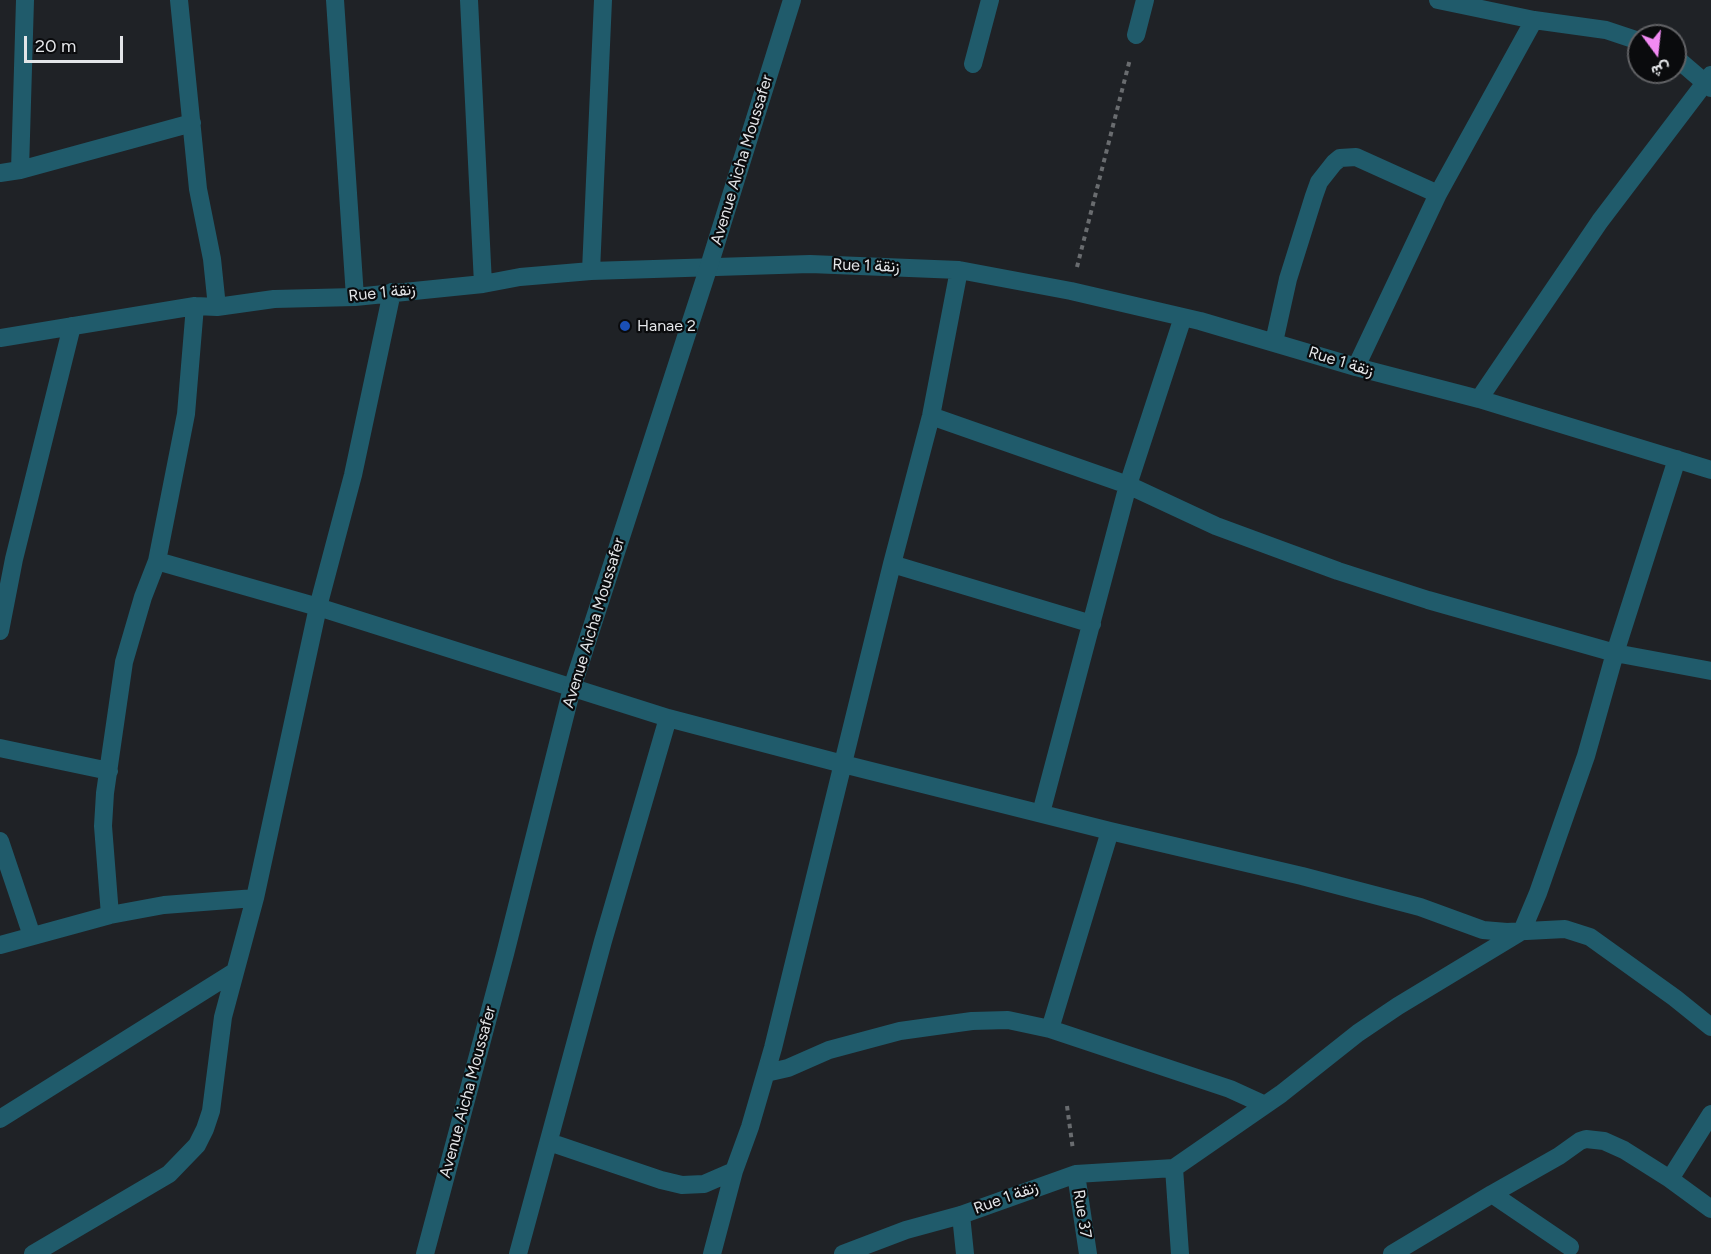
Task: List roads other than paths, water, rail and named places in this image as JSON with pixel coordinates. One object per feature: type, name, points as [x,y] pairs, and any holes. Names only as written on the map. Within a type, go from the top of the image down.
[{"type":"street","points":[[20,170],[26,0]]},
{"type":"street","points":[[179,0],[198,189],[212,259],[216,307]]},
{"type":"street","points":[[335,0],[355,297]]},
{"type":"street","points":[[469,0],[483,284]]},
{"type":"street","points":[[591,271],[603,0]]},
{"type":"street","name":"Avenue Aicha Moussafer","points":[[425,1254],[502,965],[572,688],[709,266],[792,0]]},
{"type":"street","points":[[973,64],[990,0]]},
{"type":"street","points":[[1136,35],[1145,0]]},
{"type":"street","points":[[1438,0],[1534,20],[1606,30],[1627,36]]},
{"type":"street","points":[[1356,367],[1438,194],[1534,20]]},
{"type":"street","points":[[1479,399],[1600,221],[1709,82],[1687,66]]},
{"type":"street","points":[[0,173],[20,170],[192,123]]},
{"type":"street","points":[[1274,342],[1288,279],[1314,196],[1319,182],[1334,163],[1340,158],[1356,157],[1438,194]]},
{"type":"street","name":"Rue 1 زنقة","points":[[0,338],[195,306],[216,307],[274,299],[355,297],[483,284],[520,277],[591,271],[810,264],[959,270],[1071,291],[1183,317],[1356,367],[1479,399],[1711,470]]},
{"type":"street","points":[[712,1254],[734,1171],[766,1073],[931,416],[959,270]]},
{"type":"street","points":[[33,1254],[169,1174],[196,1145],[205,1129],[211,1111],[223,1017],[255,898],[318,607],[353,474],[392,292]]},
{"type":"street","points":[[110,915],[103,826],[124,662],[142,597],[158,561],[186,414],[195,306]]},
{"type":"street","points":[[1041,813],[1128,485],[1183,317]]},
{"type":"street","points":[[0,631],[14,559],[72,326]]},
{"type":"street","points":[[931,416],[1128,485],[1216,526],[1338,571],[1428,600],[1615,653],[1711,671]]},
{"type":"street","points":[[1180,1254],[1174,1168],[1265,1105],[1358,1033],[1398,1006],[1522,932],[1586,756],[1615,653],[1677,459]]},
{"type":"street","points":[[158,561],[318,607],[669,718],[843,764],[1374,895],[1420,907],[1483,930],[1522,932],[1565,929],[1590,937],[1711,1027]]},
{"type":"street","points":[[892,564],[1092,624]]},
{"type":"street","points":[[518,1254],[603,941],[669,718]]},
{"type":"street","points":[[0,748],[109,771]]},
{"type":"street","points":[[1050,1029],[1110,831]]},
{"type":"street","points":[[0,841],[32,936]]},
{"type":"street","points":[[0,945],[110,915],[164,905],[255,898]]},
{"type":"street","points":[[0,1119],[234,972]]},
{"type":"street","points":[[766,1073],[788,1068],[829,1050],[900,1031],[996,1020],[1050,1029],[1230,1089],[1265,1105]]},
{"type":"street","points":[[1670,1179],[1711,1114]]},
{"type":"street","points":[[1392,1254],[1586,1139],[1604,1141],[1624,1150],[1670,1179],[1711,1209]]},
{"type":"street","points":[[549,1142],[682,1185],[704,1184],[734,1171]]},
{"type":"street","name":"Rue 1 زنقة","points":[[843,1254],[906,1230],[961,1215],[1076,1174],[1174,1168]]},
{"type":"street","name":"Rue 37","points":[[1076,1174],[1088,1254]]},
{"type":"street","points":[[1492,1194],[1570,1247]]},
{"type":"street","points":[[961,1215],[965,1254]]},
{"type":"place","name":"Hanae 2","points":[[625,326]]}]
